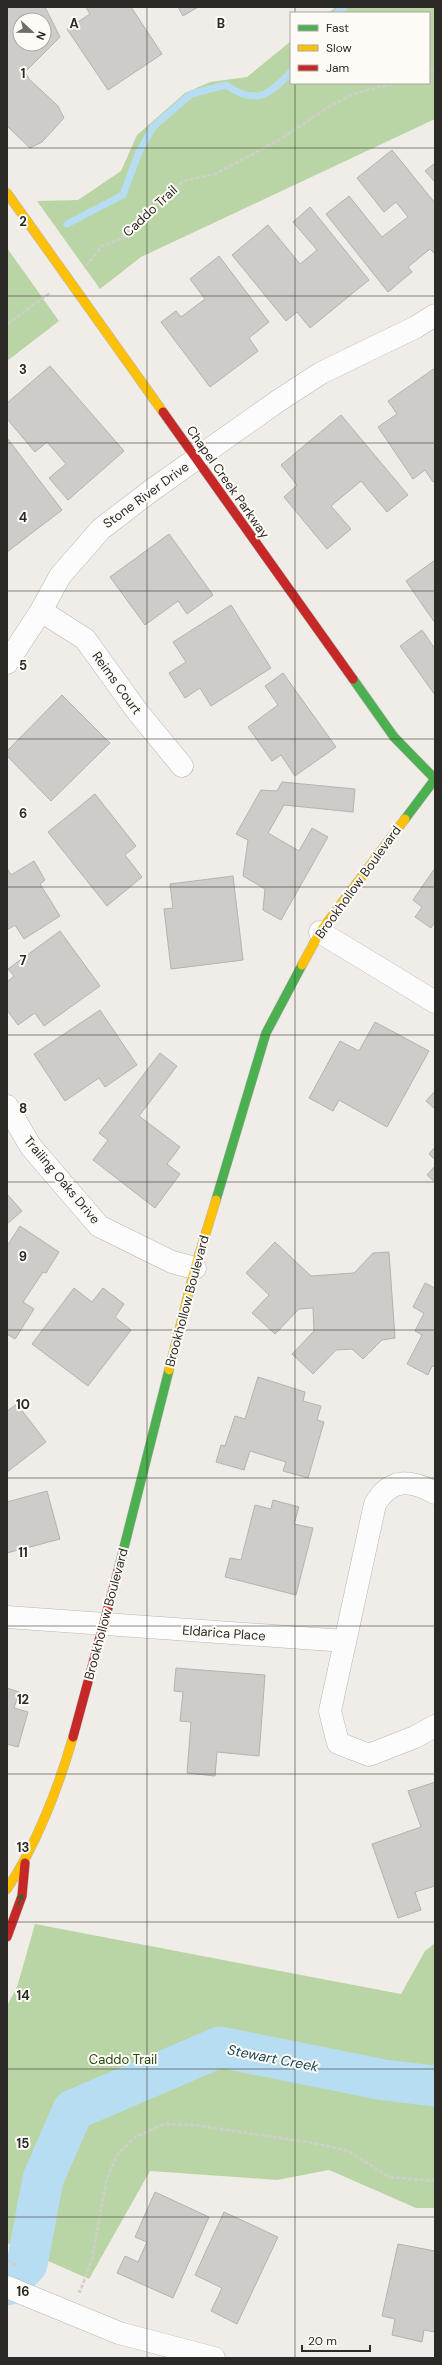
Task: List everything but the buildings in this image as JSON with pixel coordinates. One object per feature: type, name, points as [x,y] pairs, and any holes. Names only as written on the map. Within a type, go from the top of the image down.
[{"type":"street","name":"Chapel Creek Parkway","points":[[7,194],[195,460],[394,737],[435,779]]},
{"type":"street","name":"Stone River Drive","points":[[7,663],[41,611],[60,576],[101,529],[195,460],[321,373],[416,327],[435,315]]},
{"type":"street","name":"Reims Court","points":[[41,611],[84,639],[137,711],[182,766]]},
{"type":"street","name":"Brookhollow Boulevard","points":[[7,1889],[25,1862],[67,1757],[104,1624],[195,1268],[266,1033],[320,932],[435,779]]},
{"type":"street","points":[[320,932],[435,1002]]},
{"type":"street","name":"Trailing Oaks Drive","points":[[7,1106],[31,1147],[99,1226],[172,1262],[195,1268]]},
{"type":"street","points":[[435,1493],[421,1486],[406,1482],[391,1487],[379,1497],[372,1511],[330,1711],[338,1743],[369,1755],[415,1737],[435,1726]]},
{"type":"street","name":"Eldarica Place","points":[[7,1617],[345,1641]]},
{"type":"street","name":"Brookhollow Boulevard","points":[[7,1937],[22,1896],[25,1862]]},
{"type":"street","points":[[7,2287],[119,2333],[214,2358]]},
{"type":"path","name":"Caddo Trail","points":[[7,324],[86,267],[102,246],[123,238],[183,181],[215,174],[279,140],[327,108],[353,94],[391,84]]},
{"type":"path","points":[[74,2290],[80,2292],[92,2260],[106,2182],[116,2156],[135,2137],[164,2124],[195,2125],[327,2146],[349,2151],[388,2177],[435,2181]]},
{"type":"green space","points":[[336,7],[435,7],[435,119],[141,257],[100,289],[37,201],[78,200],[121,171],[137,135],[185,93],[210,82],[247,77],[290,42],[290,84],[430,84],[430,12],[329,12]]},
{"type":"green space","points":[[7,248],[59,321],[7,361]]},
{"type":"green space","name":"Caddo Trail","points":[[35,1924],[401,1994],[425,1951],[435,1943],[435,2208],[416,2208],[329,2170],[277,2180],[150,2171],[89,2279],[7,2243],[7,2006],[17,1987]]},
{"type":"waterway","points":[[338,12],[344,7]]},
{"type":"waterway","points":[[67,224],[123,195],[139,152],[153,127],[191,94],[226,85],[246,95],[262,95],[276,87],[290,73]]},
{"type":"waterway","name":"Stewart Creek","points":[[7,2285],[27,2264],[43,2179],[73,2110],[220,2047],[384,2080],[435,2086]]},
{"type":"traffic: fast","points":[[353,679],[394,737],[435,779],[405,819]]},
{"type":"traffic: fast","points":[[216,1200],[266,1033],[302,965]]},
{"type":"traffic: fast","points":[[118,1571],[169,1370]]},
{"type":"traffic: slow","points":[[7,193],[163,412]]},
{"type":"traffic: slow","points":[[302,965],[320,932],[405,819]]},
{"type":"traffic: slow","points":[[169,1370],[195,1268],[216,1200]]},
{"type":"traffic: slow","points":[[7,1889],[28,1854],[46,1815],[73,1737]]},
{"type":"traffic: jam","points":[[163,412],[353,679]]},
{"type":"traffic: jam","points":[[73,1737],[118,1571]]},
{"type":"traffic: jam","points":[[7,1937],[22,1896],[25,1863]]}]
